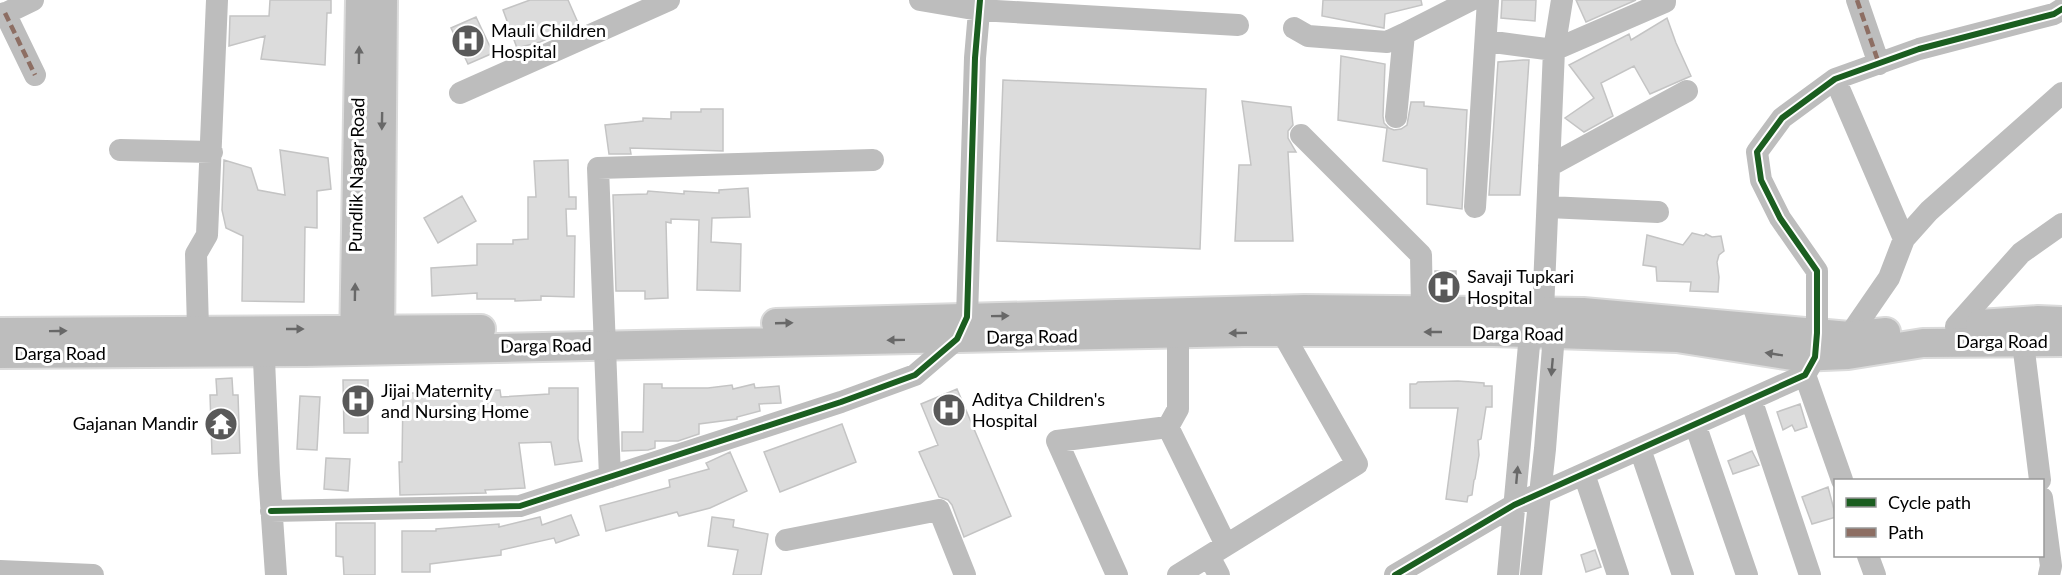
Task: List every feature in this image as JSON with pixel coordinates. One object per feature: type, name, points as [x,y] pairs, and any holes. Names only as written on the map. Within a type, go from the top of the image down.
[{"type":"main road","name":"Pundlik Nagar Road","points":[[360,0],[370,92],[367,340]]},
{"type":"main road","name":"Pundlik Nagar Road","points":[[370,92],[383,0]]},
{"type":"main road","name":"Darga Road","points":[[962,328],[1178,334],[1281,321],[1422,310],[1542,326]]},
{"type":"main road","name":"Darga Road","points":[[0,354],[263,341],[605,337],[1281,321],[1542,326],[1583,312],[1812,355],[1848,356],[1923,343],[2022,331],[2062,321]]},
{"type":"main road","name":"Darga Road","points":[[1812,355],[1849,336],[1956,326],[2022,331],[2062,342]]},
{"type":"main road","name":"Darga Road","points":[[0,332],[198,329],[263,341]]},
{"type":"street","points":[[33,0],[2,15],[35,75]]},
{"type":"street","points":[[198,329],[196,254],[207,235],[217,0]]},
{"type":"street","points":[[460,93],[638,6],[669,0]]},
{"type":"street","points":[[920,0],[1238,25]]},
{"type":"street","points":[[1294,28],[1308,36],[1388,42],[1471,0]]},
{"type":"street","points":[[1475,207],[1488,0]]},
{"type":"street","points":[[1531,575],[1540,493],[1542,326],[1554,50],[1562,0]]},
{"type":"street","points":[[1486,41],[1554,50],[1665,2],[1665,0]]},
{"type":"street","points":[[1857,0],[1879,63]]},
{"type":"street","points":[[272,511],[520,506],[841,402],[915,375],[962,328],[975,58],[980,5]]},
{"type":"street","points":[[1842,479],[1812,355],[1817,271],[1780,218],[1761,180],[1757,152],[1782,118],[1836,79],[1919,49],[2054,14],[2062,9]]},
{"type":"street","points":[[1396,117],[1404,34]]},
{"type":"street","points":[[1836,79],[1904,240]]},
{"type":"street","points":[[1549,166],[1687,91]]},
{"type":"street","points":[[1849,336],[1889,278],[1904,240],[1929,211],[2062,93]]},
{"type":"street","points":[[1300,135],[1421,255],[1422,310]]},
{"type":"street","points":[[120,150],[212,152]]},
{"type":"street","points":[[610,477],[598,168],[873,160]]},
{"type":"street","points":[[1548,207],[1658,212]]},
{"type":"street","points":[[1956,326],[2021,253],[2062,224]]},
{"type":"street","points":[[1178,575],[1218,558],[1357,464],[1281,321]]},
{"type":"street","points":[[1508,575],[1514,505],[1542,326]]},
{"type":"street","points":[[2022,331],[2040,479]]},
{"type":"street","points":[[1178,334],[1178,409],[1168,427],[1218,558]]},
{"type":"street","points":[[263,341],[276,575]]},
{"type":"street","points":[[1395,575],[1514,505],[1751,399],[1812,355]]},
{"type":"street","points":[[1751,399],[1810,575]]},
{"type":"street","points":[[1695,424],[1747,575]]},
{"type":"street","points":[[1117,575],[1057,441],[1168,427]]},
{"type":"street","points":[[1640,448],[1683,575]]},
{"type":"street","points":[[1584,474],[1618,575]]},
{"type":"street","points":[[2044,498],[2062,498]]},
{"type":"street","points":[[2044,508],[2049,575]]},
{"type":"street","points":[[786,540],[939,510],[965,575]]},
{"type":"street","points":[[0,571],[93,575]]},
{"type":"building","points":[[270,0],[331,0],[331,13],[327,13],[325,65],[261,59],[265,36],[229,46],[230,16],[269,16]]},
{"type":"building","points":[[530,0],[568,0],[579,25],[540,42],[517,48],[503,10]]},
{"type":"building","points":[[1323,0],[1421,0],[1422,5],[1385,14],[1384,28],[1322,16]]},
{"type":"building","points":[[1502,0],[1536,0],[1535,21],[1501,18]]},
{"type":"building","points":[[1576,0],[1636,0],[1586,22]]},
{"type":"building","points":[[476,17],[493,53],[468,64],[451,28]]},
{"type":"building","points":[[1667,18],[1691,76],[1650,94],[1634,66],[1601,83],[1613,116],[1584,132],[1565,118],[1594,98],[1569,65],[1629,34],[1631,40]]},
{"type":"building","points":[[1341,56],[1385,64],[1383,116],[1384,123],[1389,128],[1401,129],[1407,125],[1411,102],[1424,102],[1424,106],[1467,110],[1462,209],[1427,204],[1427,169],[1383,161],[1387,128],[1338,120]]},
{"type":"building","points":[[1529,60],[1520,195],[1489,195],[1498,62]]},
{"type":"building","points":[[1003,80],[1206,89],[1200,249],[997,241]]},
{"type":"building","points":[[1242,101],[1291,107],[1293,125],[1288,131],[1288,138],[1296,152],[1288,152],[1293,241],[1235,241],[1239,165],[1251,165]]},
{"type":"building","points":[[701,109],[723,109],[723,151],[630,148],[631,154],[609,154],[605,125],[643,121],[643,118],[671,119],[671,112],[701,112]]},
{"type":"building","points":[[280,150],[328,158],[331,189],[317,191],[317,228],[305,227],[304,302],[242,301],[243,236],[226,228],[222,210],[224,160],[251,168],[258,190],[285,195]]},
{"type":"building","points":[[568,160],[569,197],[576,197],[576,209],[566,209],[567,236],[575,236],[574,297],[541,296],[541,300],[515,301],[515,299],[477,299],[477,293],[432,296],[431,268],[477,265],[477,244],[513,244],[513,240],[528,239],[528,197],[536,197],[534,161]]},
{"type":"building","points":[[748,188],[750,217],[712,218],[711,242],[741,244],[740,291],[697,290],[699,220],[671,219],[671,223],[666,222],[668,298],[645,299],[645,291],[616,291],[613,195],[647,194],[648,191],[684,194],[684,191],[719,193],[719,190]]},
{"type":"building","points":[[462,196],[476,221],[438,243],[424,218]]},
{"type":"building","points":[[1692,233],[1712,237],[1721,236],[1724,251],[1719,255],[1717,262],[1718,292],[1690,291],[1691,282],[1657,281],[1656,267],[1643,265],[1647,235],[1683,245]]},
{"type":"building","points":[[1435,271],[1456,271],[1456,294],[1435,294]]},
{"type":"building","points":[[232,378],[233,395],[238,395],[240,453],[212,454],[210,395],[217,395],[216,379]]},
{"type":"building","points":[[343,380],[368,380],[368,433],[344,433]]},
{"type":"building","points":[[1458,381],[1484,383],[1484,386],[1492,386],[1492,407],[1486,407],[1481,439],[1478,440],[1479,455],[1472,495],[1468,496],[1467,502],[1446,499],[1458,408],[1410,408],[1410,384]]},
{"type":"building","points":[[644,384],[662,384],[662,388],[708,388],[732,385],[733,389],[754,384],[755,388],[779,386],[781,403],[759,404],[760,411],[737,417],[737,419],[699,424],[699,434],[678,441],[655,441],[655,448],[622,451],[622,432],[643,432]]},
{"type":"building","points":[[549,388],[578,388],[578,439],[582,461],[555,465],[551,442],[519,443],[525,488],[485,490],[486,493],[400,495],[399,462],[402,462],[403,393],[441,393],[441,390],[465,389],[465,391],[500,390],[501,397],[549,394]]},
{"type":"building","points":[[957,389],[1011,516],[964,537],[952,505],[948,500],[939,497],[919,452],[938,445],[921,404]]},
{"type":"building","points":[[300,396],[320,397],[317,450],[297,449]]},
{"type":"building","points":[[1800,404],[1807,427],[1795,431],[1792,425],[1783,430],[1777,412]]},
{"type":"building","points":[[842,424],[856,462],[780,492],[764,452]]},
{"type":"building","points":[[1752,451],[1759,465],[1733,474],[1728,461]]},
{"type":"building","points":[[730,452],[747,491],[710,508],[679,516],[677,512],[606,531],[600,506],[670,487],[669,480],[709,469],[706,463]]},
{"type":"building","points":[[326,458],[350,459],[348,491],[324,489]]},
{"type":"building","points":[[1828,487],[1834,518],[1812,524],[1802,497]]},
{"type":"building","points":[[571,515],[579,535],[556,543],[554,538],[501,550],[501,555],[430,564],[430,572],[402,572],[402,531],[436,531],[436,529],[499,524],[499,527],[540,517],[542,525]]},
{"type":"building","points":[[712,517],[734,520],[733,527],[768,534],[761,575],[733,575],[738,550],[708,546]]},
{"type":"building","points":[[336,523],[375,523],[375,575],[344,575],[343,557],[336,556]]},
{"type":"building","points":[[1595,550],[1601,567],[1586,572],[1581,555]]},
{"type":"marked path","points":[[1857,0],[1879,64]]},
{"type":"marked path","points":[[5,13],[35,75]]},
{"type":"cycle path","points":[[271,511],[520,506],[841,402],[915,375],[957,339],[967,317],[975,58],[980,0]]},
{"type":"cycle path","points":[[1395,575],[1514,505],[1805,375],[1815,357],[1817,271],[1780,218],[1761,180],[1757,152],[1782,118],[1835,79],[1919,49],[2054,14],[2062,9]]},
{"type":"place","name":"Mauli Children Hospital","points":[[468,41]]},
{"type":"place","name":"Savaji Tupkari Hospital","points":[[1444,287]]},
{"type":"place","name":"Jijai Maternity and Nursing Home","points":[[358,401]]},
{"type":"place","name":"Aditya Children's Hospital","points":[[949,410]]},
{"type":"place","name":"Gajanan Mandir","points":[[221,424]]}]
